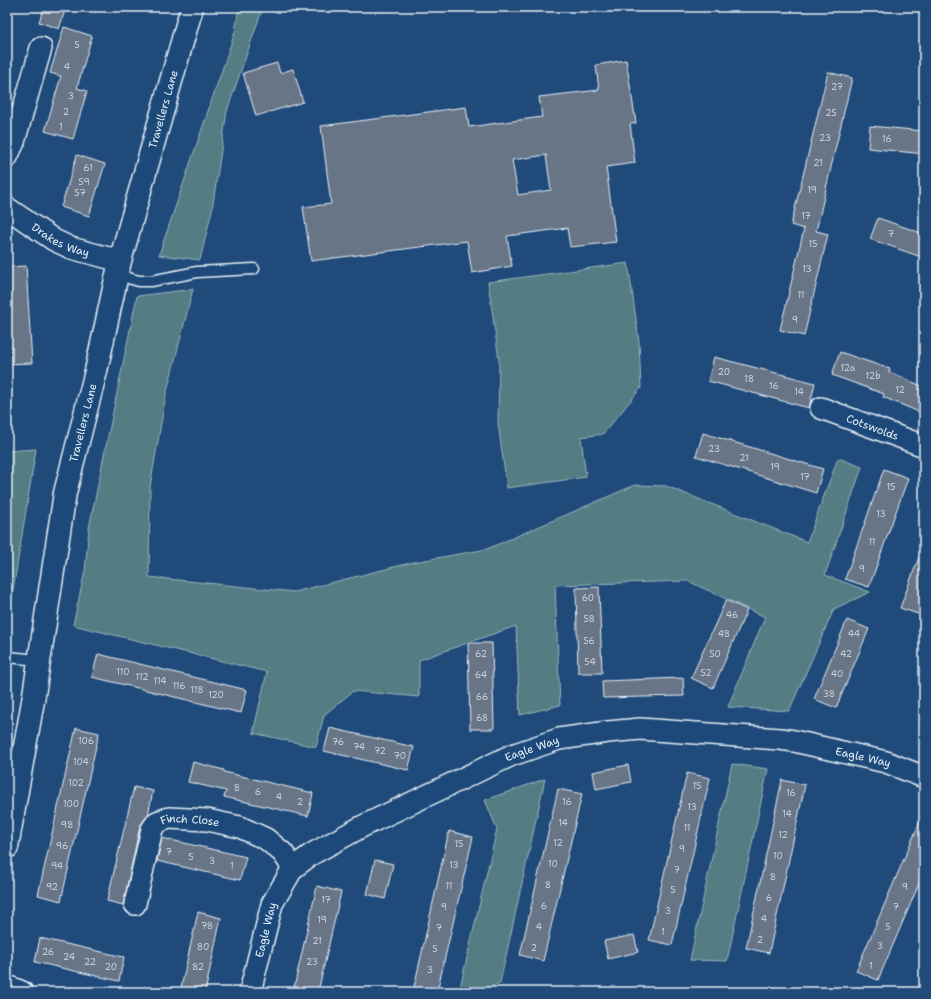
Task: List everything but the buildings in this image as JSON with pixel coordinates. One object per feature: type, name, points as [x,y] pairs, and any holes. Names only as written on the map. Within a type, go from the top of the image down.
[{"type":"street","name":"Travellers Lane","points":[[7,847],[39,660],[65,493],[96,371],[119,268],[192,7]]},
{"type":"street","points":[[7,157],[14,142],[41,48]]},
{"type":"street","name":"Drakes Way","points":[[7,208],[54,240],[119,268]]},
{"type":"street","name":"Cotswolds","points":[[821,408],[924,446]]},
{"type":"street","name":"Eagle Way","points":[[250,992],[272,904],[293,868],[312,854],[363,826],[512,756],[560,739],[608,732],[646,730],[794,741],[886,762],[924,777]]},
{"type":"street","name":"Finch Close","points":[[135,904],[152,829],[157,822],[169,818],[207,820],[240,827],[266,839],[283,853],[293,868]]},
{"type":"street","points":[[7,986],[22,992]]},
{"type":"lane","points":[[119,268],[139,281],[151,281],[197,272],[254,269]]},
{"type":"lane","points":[[7,657],[39,660]]},
{"type":"green space","points":[[239,7],[263,7],[227,111],[212,210],[200,260],[159,255],[235,32]]},
{"type":"green space","points":[[628,263],[639,341],[641,388],[603,434],[581,437],[586,477],[507,488],[498,423],[499,360],[488,282]]},
{"type":"green space","points":[[193,289],[166,395],[150,487],[149,577],[294,592],[414,562],[487,549],[635,485],[666,486],[807,542],[838,458],[862,467],[825,575],[870,592],[834,609],[789,711],[728,707],[765,617],[688,581],[555,585],[560,705],[520,715],[516,626],[419,660],[419,697],[353,691],[324,715],[316,747],[253,733],[267,672],[73,625],[85,571],[89,528],[137,296]]},
{"type":"green space","points":[[36,449],[7,627],[7,451]]},
{"type":"green space","points":[[732,764],[768,769],[727,961],[690,960]]},
{"type":"green space","points":[[545,779],[500,983],[478,992],[459,992],[497,829],[485,800]]}]
